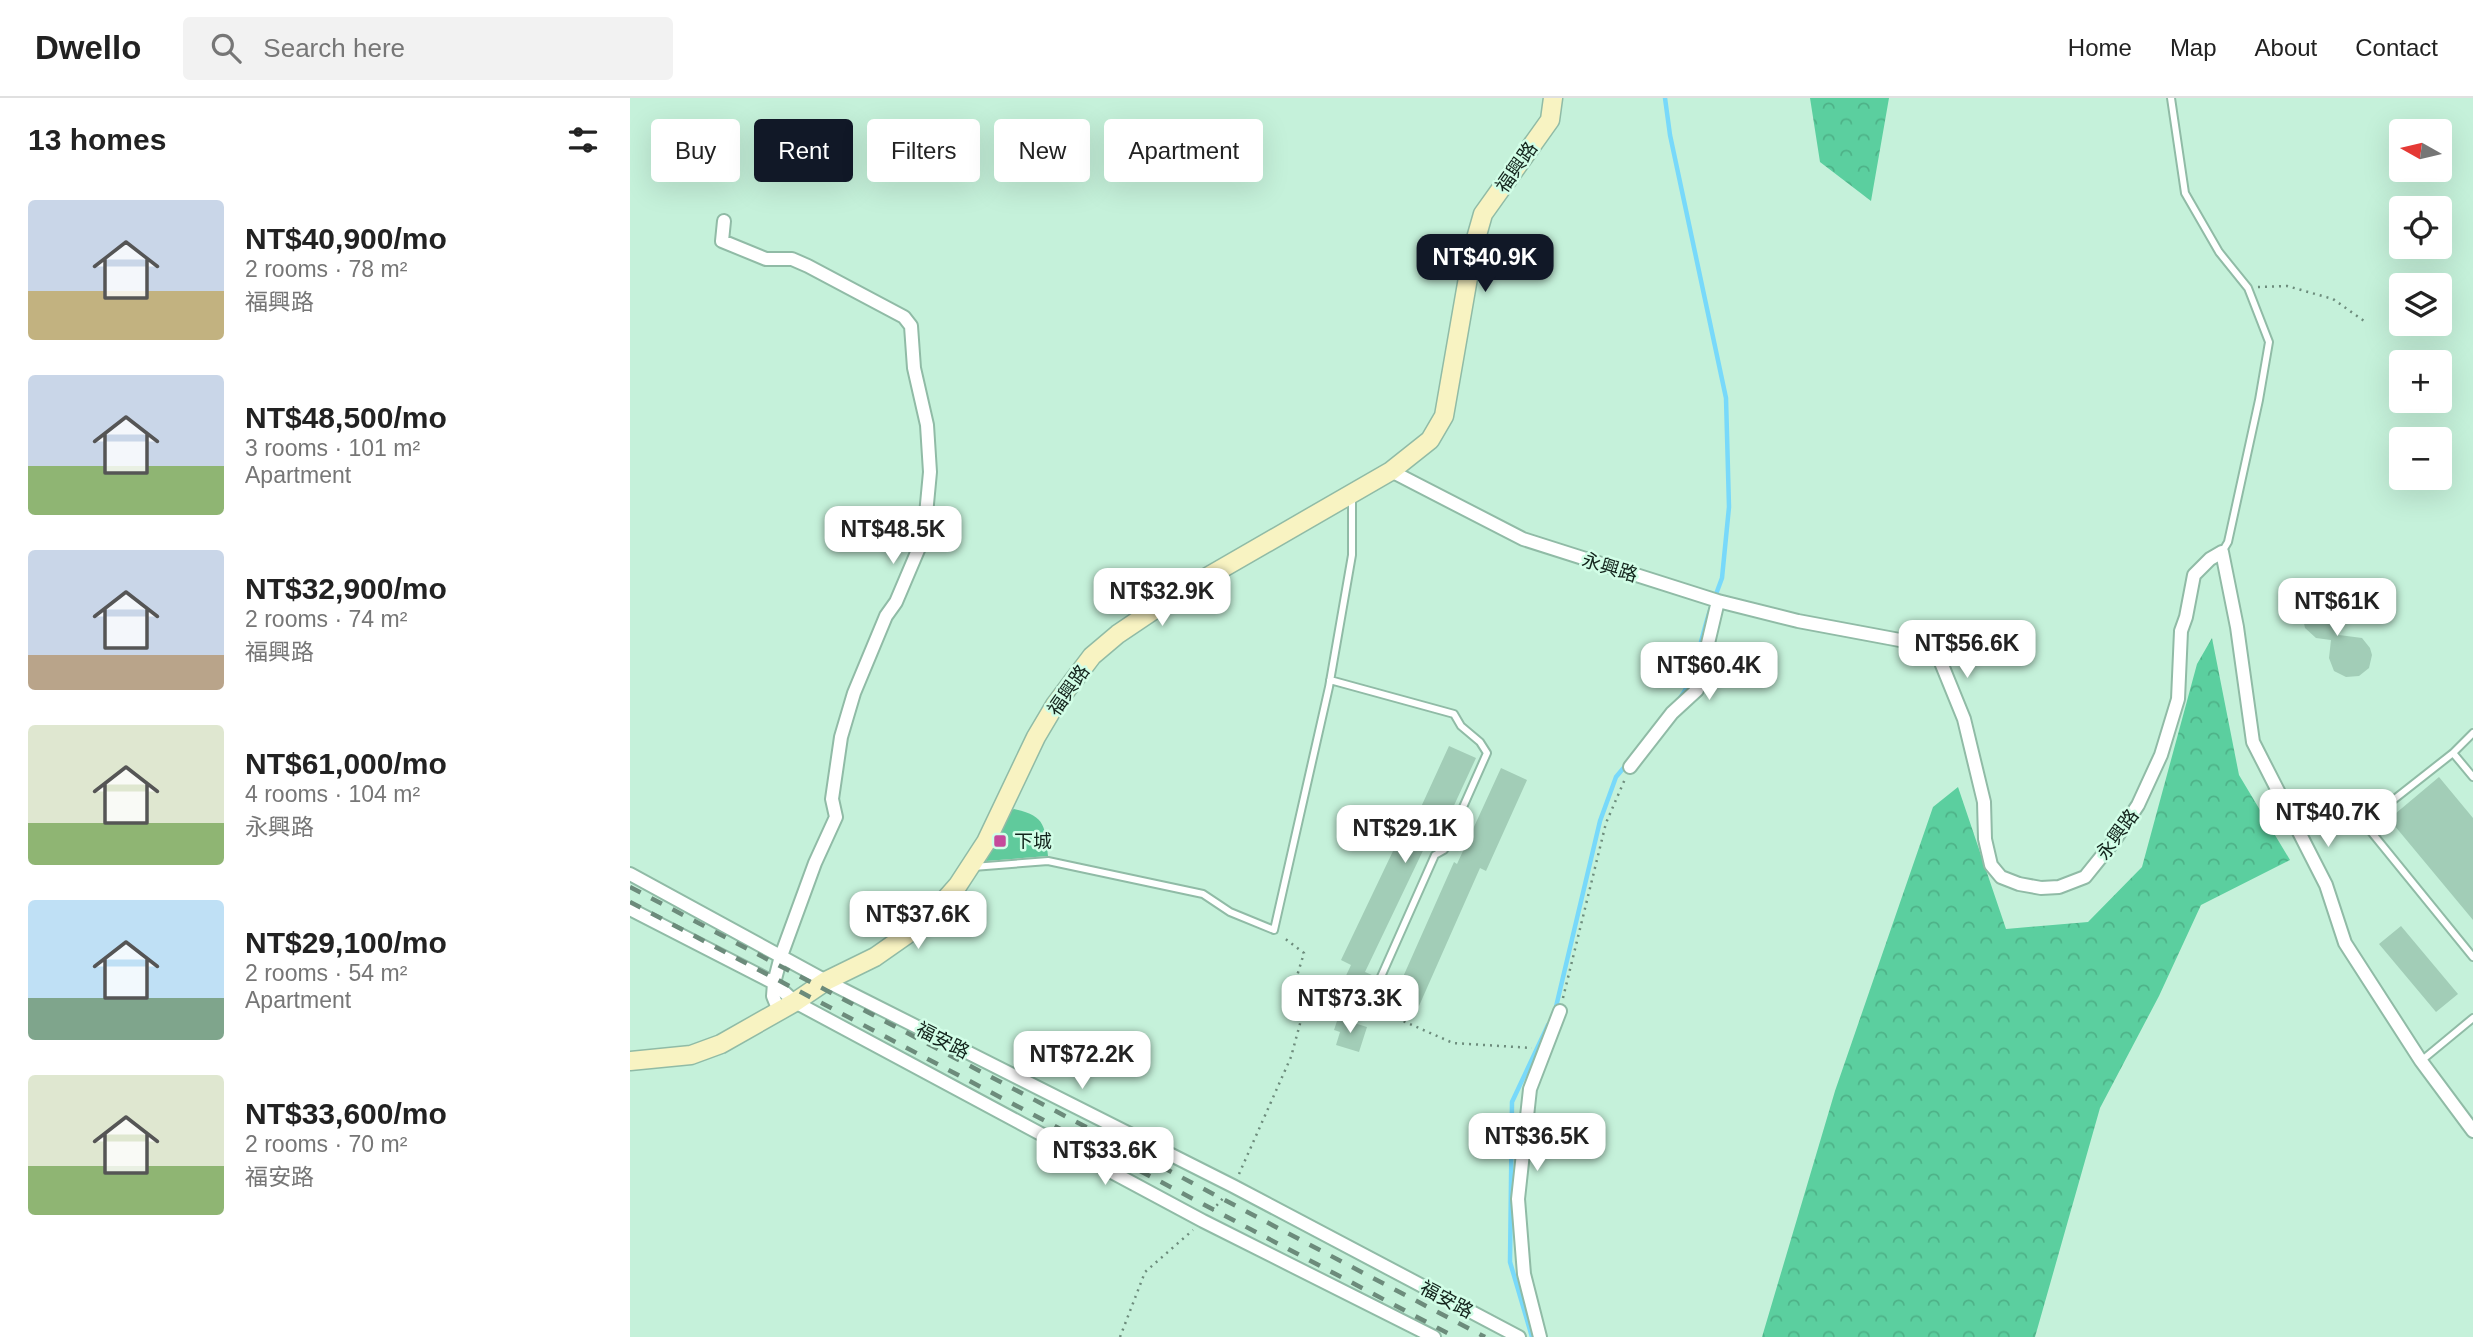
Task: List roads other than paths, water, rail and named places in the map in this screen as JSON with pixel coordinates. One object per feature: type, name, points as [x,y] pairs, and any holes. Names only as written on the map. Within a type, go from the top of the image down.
[{"type":"street","name":"福興路","points":[[630,1061],[691,1055],[721,1044],[779,1012],[826,981],[875,957],[905,936],[936,910],[971,867],[986,842],[1036,737],[1055,705],[1092,656],[1118,634],[1176,596],[1391,471],[1430,440],[1444,416],[1473,249],[1483,214],[1550,120],[1553,98]]},
{"type":"street","points":[[724,221],[722,241],[766,259],[792,259],[800,262],[904,317],[911,326],[914,368],[927,425],[930,472],[924,536],[896,602],[886,617],[855,693],[841,737],[832,799],[836,817],[815,863],[781,956],[774,984],[774,996],[779,1012]]},
{"type":"street","name":"永興路","points":[[1391,471],[1523,539],[1718,601],[1798,621],[1905,641],[1924,649],[1940,660],[1960,708],[1984,802],[1985,839],[1991,865],[2001,877],[2041,888],[2059,887],[2085,877],[2138,805],[2161,755],[2178,699],[2181,631],[2194,575],[2210,559],[2222,552]]},
{"type":"street","points":[[2222,552],[2237,627],[2253,742],[2326,885],[2345,943],[2421,1061],[2473,1131]]},
{"type":"street","points":[[1630,767],[1672,713],[1697,690],[1718,601]]},
{"type":"street","name":"福安路","points":[[630,874],[826,981],[1233,1186],[1519,1337]]},
{"type":"street","name":"福安路","points":[[630,909],[774,984],[795,1002],[1203,1221],[1434,1337]]},
{"type":"street","points":[[1540,1337],[1524,1274],[1518,1199],[1530,1090],[1560,1011]]},
{"type":"lane","points":[[2171,98],[2185,193],[2218,252],[2248,288],[2269,342],[2228,542],[2222,552]]},
{"type":"lane","points":[[971,867],[1048,861],[1203,894],[1230,912],[1274,930],[1331,680],[1352,555],[1352,494]]},
{"type":"lane","points":[[1331,680],[1454,714],[1461,726],[1488,753],[1444,850],[1435,855],[1368,1006]]},
{"type":"lane","points":[[2473,733],[2453,753],[2364,823],[2473,957]]},
{"type":"lane","points":[[2453,753],[2473,777]]},
{"type":"lane","points":[[2421,1061],[2473,1018]]},
{"type":"waterway","points":[[1665,98],[1670,135],[1726,398],[1729,507],[1722,578],[1715,597]]},
{"type":"waterway","points":[[1680,698],[1690,679],[1712,605]]},
{"type":"waterway","points":[[1555,1011],[1600,821],[1616,777],[1626,765]]},
{"type":"waterway","points":[[1532,1337],[1510,1262],[1512,1102],[1548,1025]]},
{"type":"railway","points":[[630,887],[1485,1337]]},
{"type":"railway","points":[[630,902],[1455,1337]]},
{"type":"place","name":"下城","points":[[1000,841]]}]
